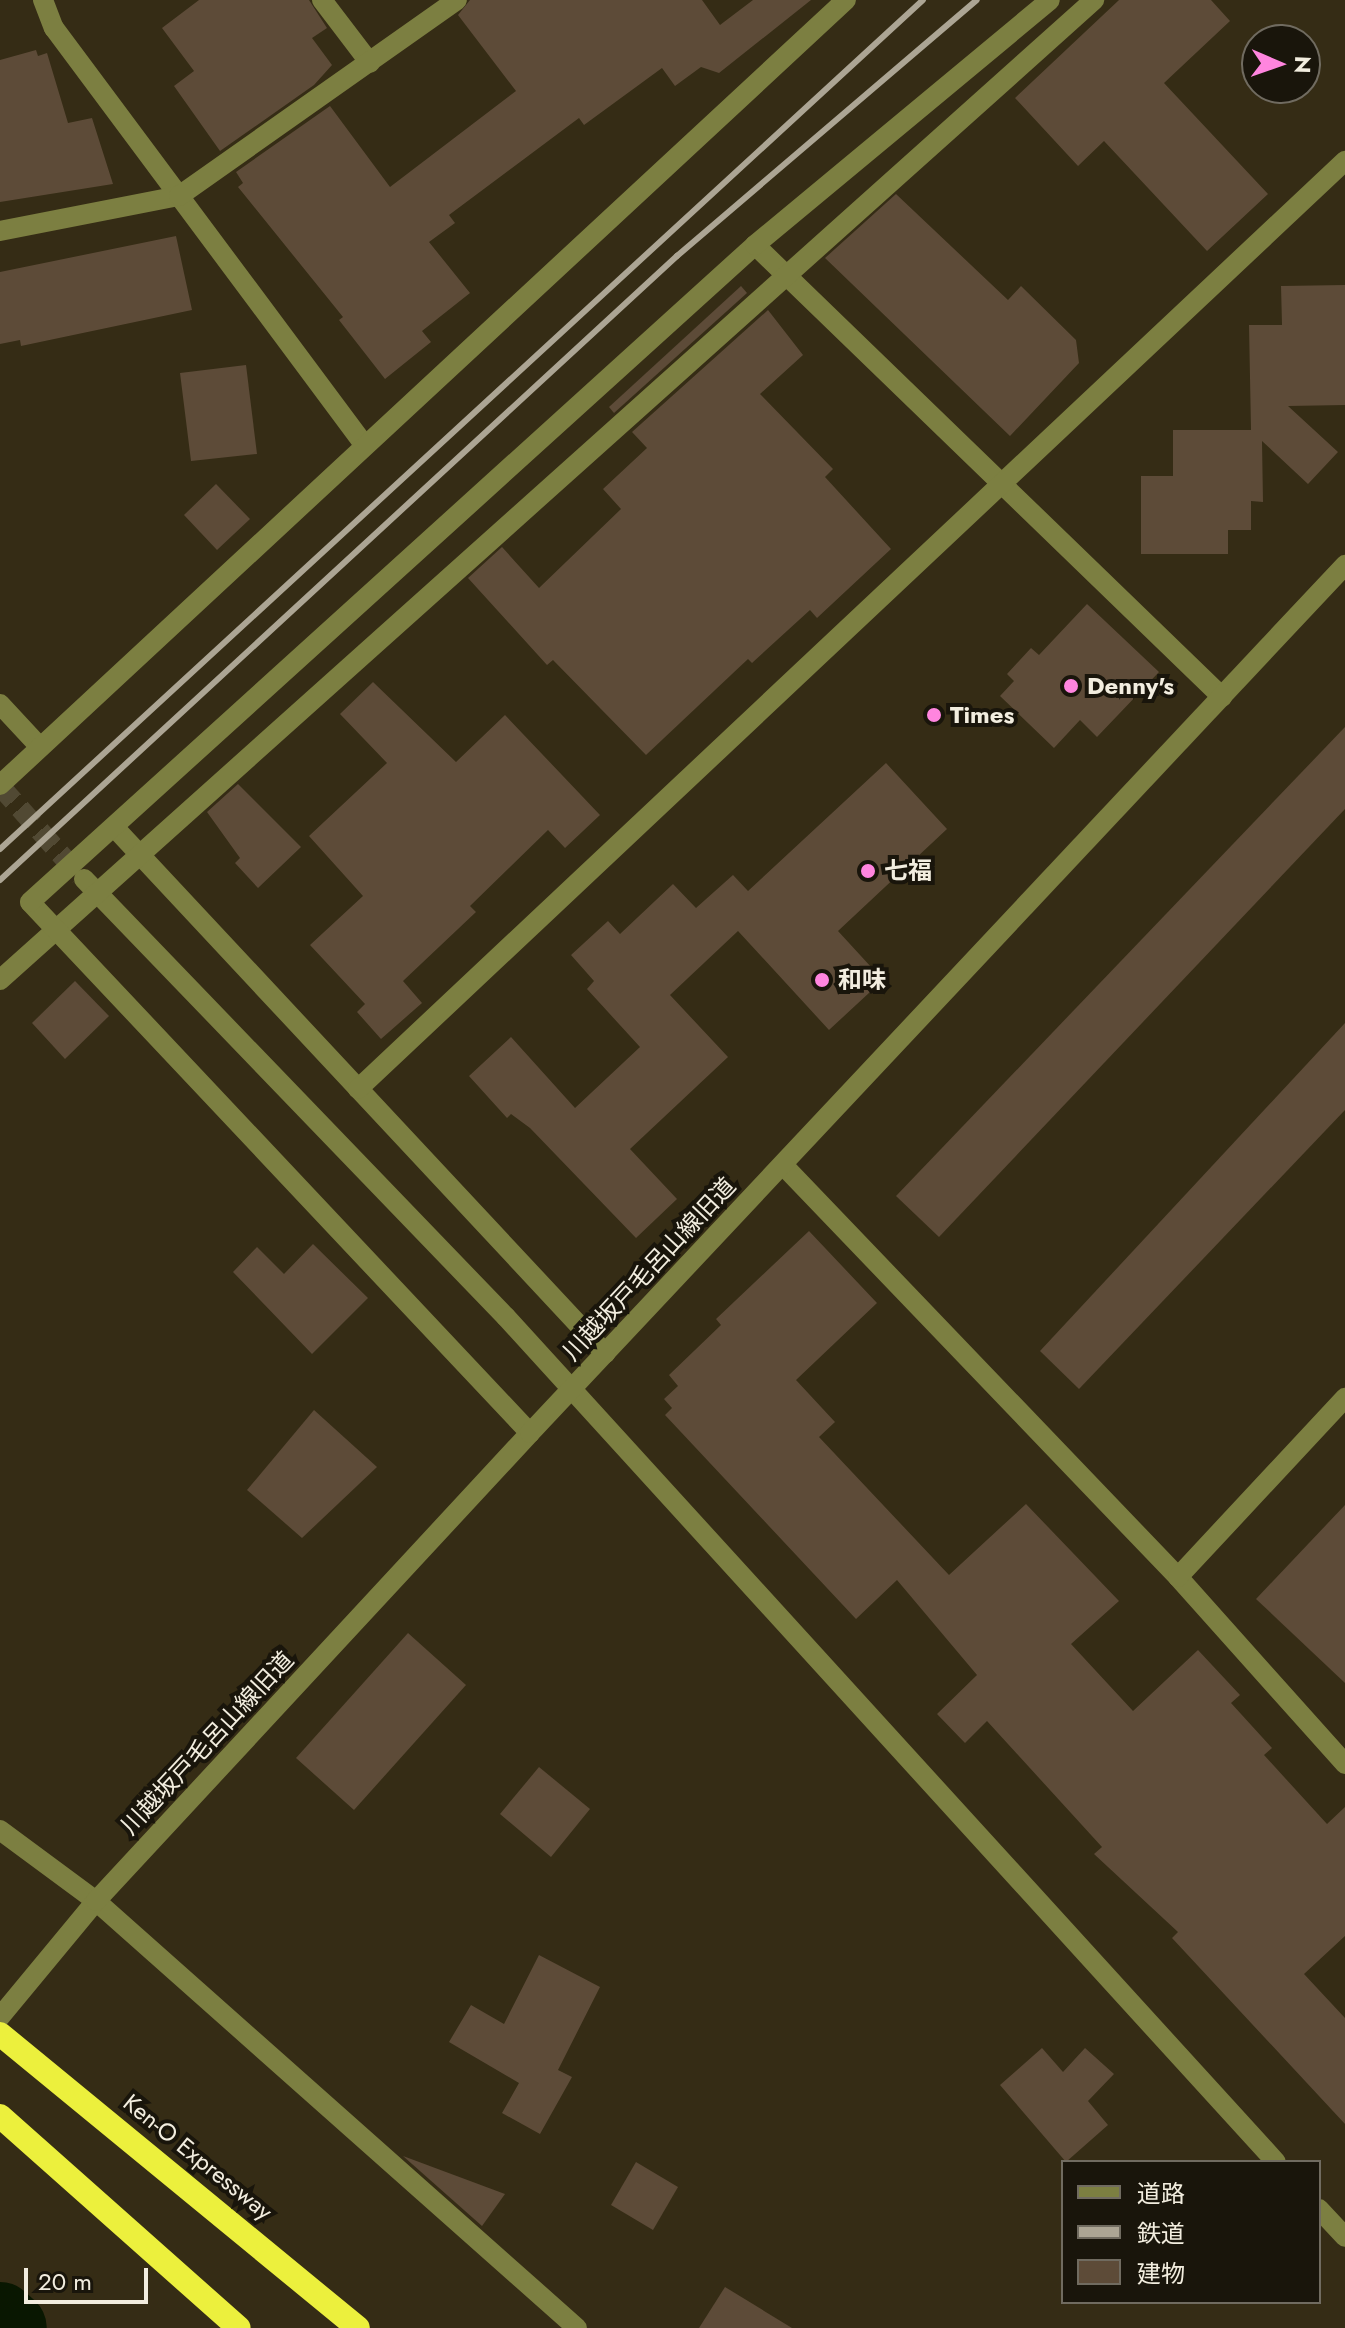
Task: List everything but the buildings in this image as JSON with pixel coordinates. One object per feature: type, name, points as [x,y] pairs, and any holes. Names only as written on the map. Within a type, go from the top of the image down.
[{"type":"highway","name":"Ken-O Expressway","points":[[0,2034],[358,2328]]},
{"type":"highway","points":[[1,2117],[239,2328]]},
{"type":"street","points":[[43,0],[54,28],[363,443]]},
{"type":"street","points":[[322,0],[370,63]]},
{"type":"street","points":[[0,231],[179,196],[457,0]]},
{"type":"street","points":[[0,785],[363,443],[846,0]]},
{"type":"street","points":[[530,1433],[30,902],[755,245],[1050,0]]},
{"type":"street","points":[[0,980],[1094,0]]},
{"type":"street","points":[[358,1089],[1345,161]]},
{"type":"street","points":[[755,245],[1222,697]]},
{"type":"street","name":"川越坂戸毛呂山線旧道","points":[[0,2017],[96,1901],[530,1433],[1345,565]]},
{"type":"street","points":[[0,704],[40,747]]},
{"type":"street","points":[[114,827],[605,1353]]},
{"type":"street","points":[[84,879],[570,1391],[1274,2160]]},
{"type":"street","points":[[783,1165],[1178,1577],[1345,1764]]},
{"type":"street","points":[[1178,1577],[1345,1398]]},
{"type":"street","points":[[0,1830],[96,1901],[577,2328]]},
{"type":"street","points":[[1321,2211],[1343,2231]]},
{"type":"waterway","points":[[0,2319],[10,2328]]},
{"type":"tunnel","points":[[0,786],[80,876]]},
{"type":"railway","points":[[0,849],[923,0]]},
{"type":"railway","points":[[0,880],[677,256],[977,0]]},
{"type":"place","name":"Denny's","points":[[1071,686]]},
{"type":"place","name":"Times","points":[[934,715]]},
{"type":"place","name":"七福","points":[[868,871]]},
{"type":"place","name":"和味","points":[[822,980]]}]
